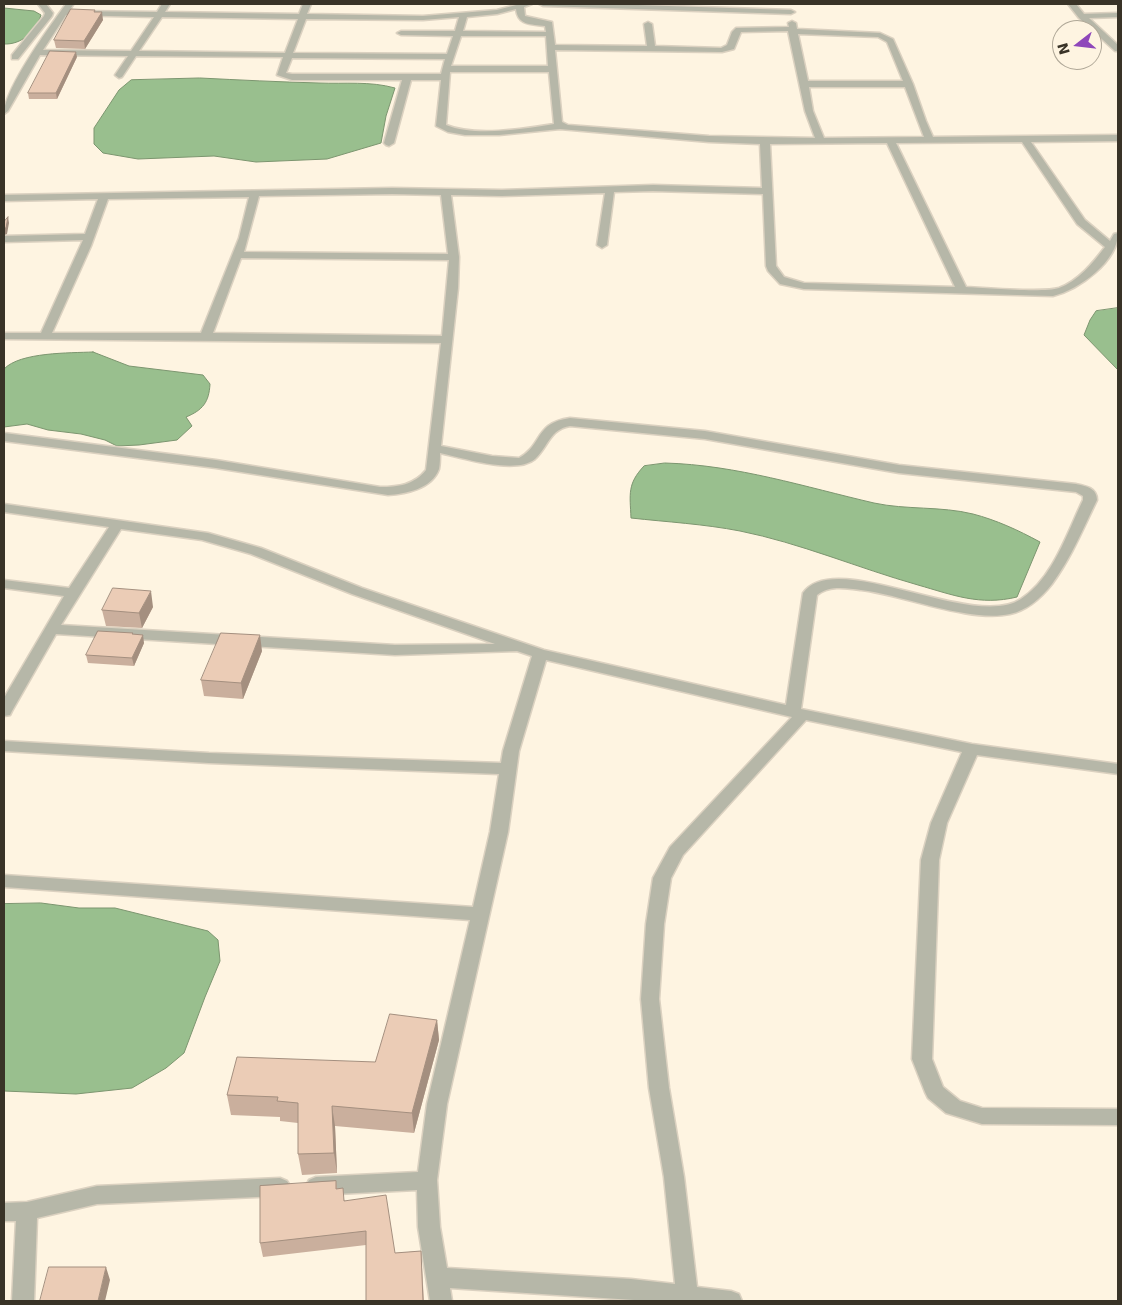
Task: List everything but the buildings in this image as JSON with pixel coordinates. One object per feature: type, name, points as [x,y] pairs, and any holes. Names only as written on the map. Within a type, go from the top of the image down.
[{"type":"street","points":[[4,111],[6,101],[27,55],[48,16],[49,13],[42,4]]},
{"type":"street","points":[[27,55],[70,4]]},
{"type":"street","points":[[119,76],[166,4]]},
{"type":"street","points":[[256,17],[262,4]]},
{"type":"street","points":[[307,4],[281,73],[284,76],[407,77],[445,73],[553,69]]},
{"type":"street","points":[[543,4],[791,8],[792,30],[809,110],[820,140]]},
{"type":"street","points":[[1072,4],[1082,16],[1118,49]]},
{"type":"street","points":[[64,13],[405,18],[497,12],[525,5],[522,19],[548,24],[558,122],[560,126]]},
{"type":"street","points":[[464,15],[445,73],[440,121],[441,126],[445,129],[461,132],[511,132],[560,126],[575,129],[701,139],[765,141],[1118,138]]},
{"type":"street","points":[[1082,16],[1118,15]]},
{"type":"street","points":[[398,45],[405,18]]},
{"type":"street","points":[[648,24],[651,48]]},
{"type":"street","points":[[550,46],[722,50],[731,47],[736,32],[739,30],[792,30],[885,36],[890,41],[909,84],[917,104],[920,121],[930,140]]},
{"type":"street","points":[[4,58],[27,55],[289,55],[398,45],[458,34],[549,34]]},
{"type":"street","points":[[398,45],[450,57]]},
{"type":"street","points":[[388,143],[407,77]]},
{"type":"street","points":[[805,84],[909,84]]},
{"type":"street","points":[[1025,139],[1081,222],[1111,247]]},
{"type":"street","points":[[890,140],[962,291]]},
{"type":"street","points":[[765,141],[770,266],[776,277],[784,282],[804,286],[1035,293],[1063,291],[1071,288],[1103,257],[1118,236]]},
{"type":"street","points":[[4,198],[392,191],[502,193],[653,188],[767,191]]},
{"type":"street","points":[[602,245],[610,189]]},
{"type":"street","points":[[4,437],[216,464],[380,491],[406,489],[427,478],[432,470],[453,288],[454,257],[446,193]]},
{"type":"street","points":[[206,336],[244,238],[255,194]]},
{"type":"street","points":[[46,336],[89,237],[104,196]]},
{"type":"street","points":[[4,239],[89,237]]},
{"type":"street","points":[[236,256],[454,257]]},
{"type":"street","points":[[4,336],[206,336],[446,340]]},
{"type":"street","points":[[434,448],[506,462],[521,462],[527,459],[549,430],[556,424],[570,422],[704,436],[899,469],[1076,488],[1085,490],[1090,495],[1086,509],[1059,562],[1046,582],[1026,603],[1015,609],[998,611],[973,609],[861,585],[839,583],[821,585],[810,593],[798,713],[676,851],[662,878],[655,924],[650,999],[659,1088],[674,1177],[687,1296]]},
{"type":"street","points":[[4,508],[116,526],[203,536],[256,551],[357,591],[540,654],[798,713],[972,749],[1118,769]]},
{"type":"street","points":[[4,710],[51,629],[116,526]]},
{"type":"street","points":[[4,584],[74,593]]},
{"type":"street","points":[[51,629],[394,650],[521,647]]},
{"type":"street","points":[[441,1301],[429,1227],[427,1180],[437,1104],[499,832],[512,751],[540,654]]},
{"type":"street","points":[[4,746],[209,758],[509,769]]},
{"type":"street","points":[[972,749],[939,823],[930,860],[922,1058],[935,1092],[953,1107],[982,1116],[1118,1116]]},
{"type":"street","points":[[4,881],[480,914]]},
{"type":"street","points":[[4,1212],[27,1211],[97,1195],[427,1180]]},
{"type":"street","points":[[23,1301],[27,1211]]},
{"type":"street","points":[[437,1277],[631,1289],[732,1301]]},
{"type":"shaded area","points":[[4,8],[34,11],[41,15],[36,27],[22,40],[4,44]]},
{"type":"shaded area","points":[[200,78],[367,84],[395,88],[386,116],[381,143],[327,159],[256,162],[214,156],[138,159],[103,153],[94,144],[94,128],[119,90],[131,80]]},
{"type":"shaded area","points":[[1118,308],[1118,370],[1084,335],[1096,311]]},
{"type":"shaded area","points":[[93,352],[129,366],[203,375],[210,384],[208,396],[201,408],[186,417],[192,426],[177,440],[117,446],[105,440],[81,434],[48,430],[27,424],[4,427],[4,369],[11,363],[46,354]]},
{"type":"shaded area","points":[[665,463],[745,472],[898,507],[949,510],[973,514],[1007,526],[1040,542],[1017,597],[991,600],[967,598],[762,536],[713,527],[631,518],[630,496],[635,478],[644,466]]},
{"type":"shaded area","points":[[41,903],[79,908],[115,908],[208,931],[218,940],[220,961],[184,1053],[166,1068],[132,1088],[76,1094],[4,1091],[4,904]]}]
